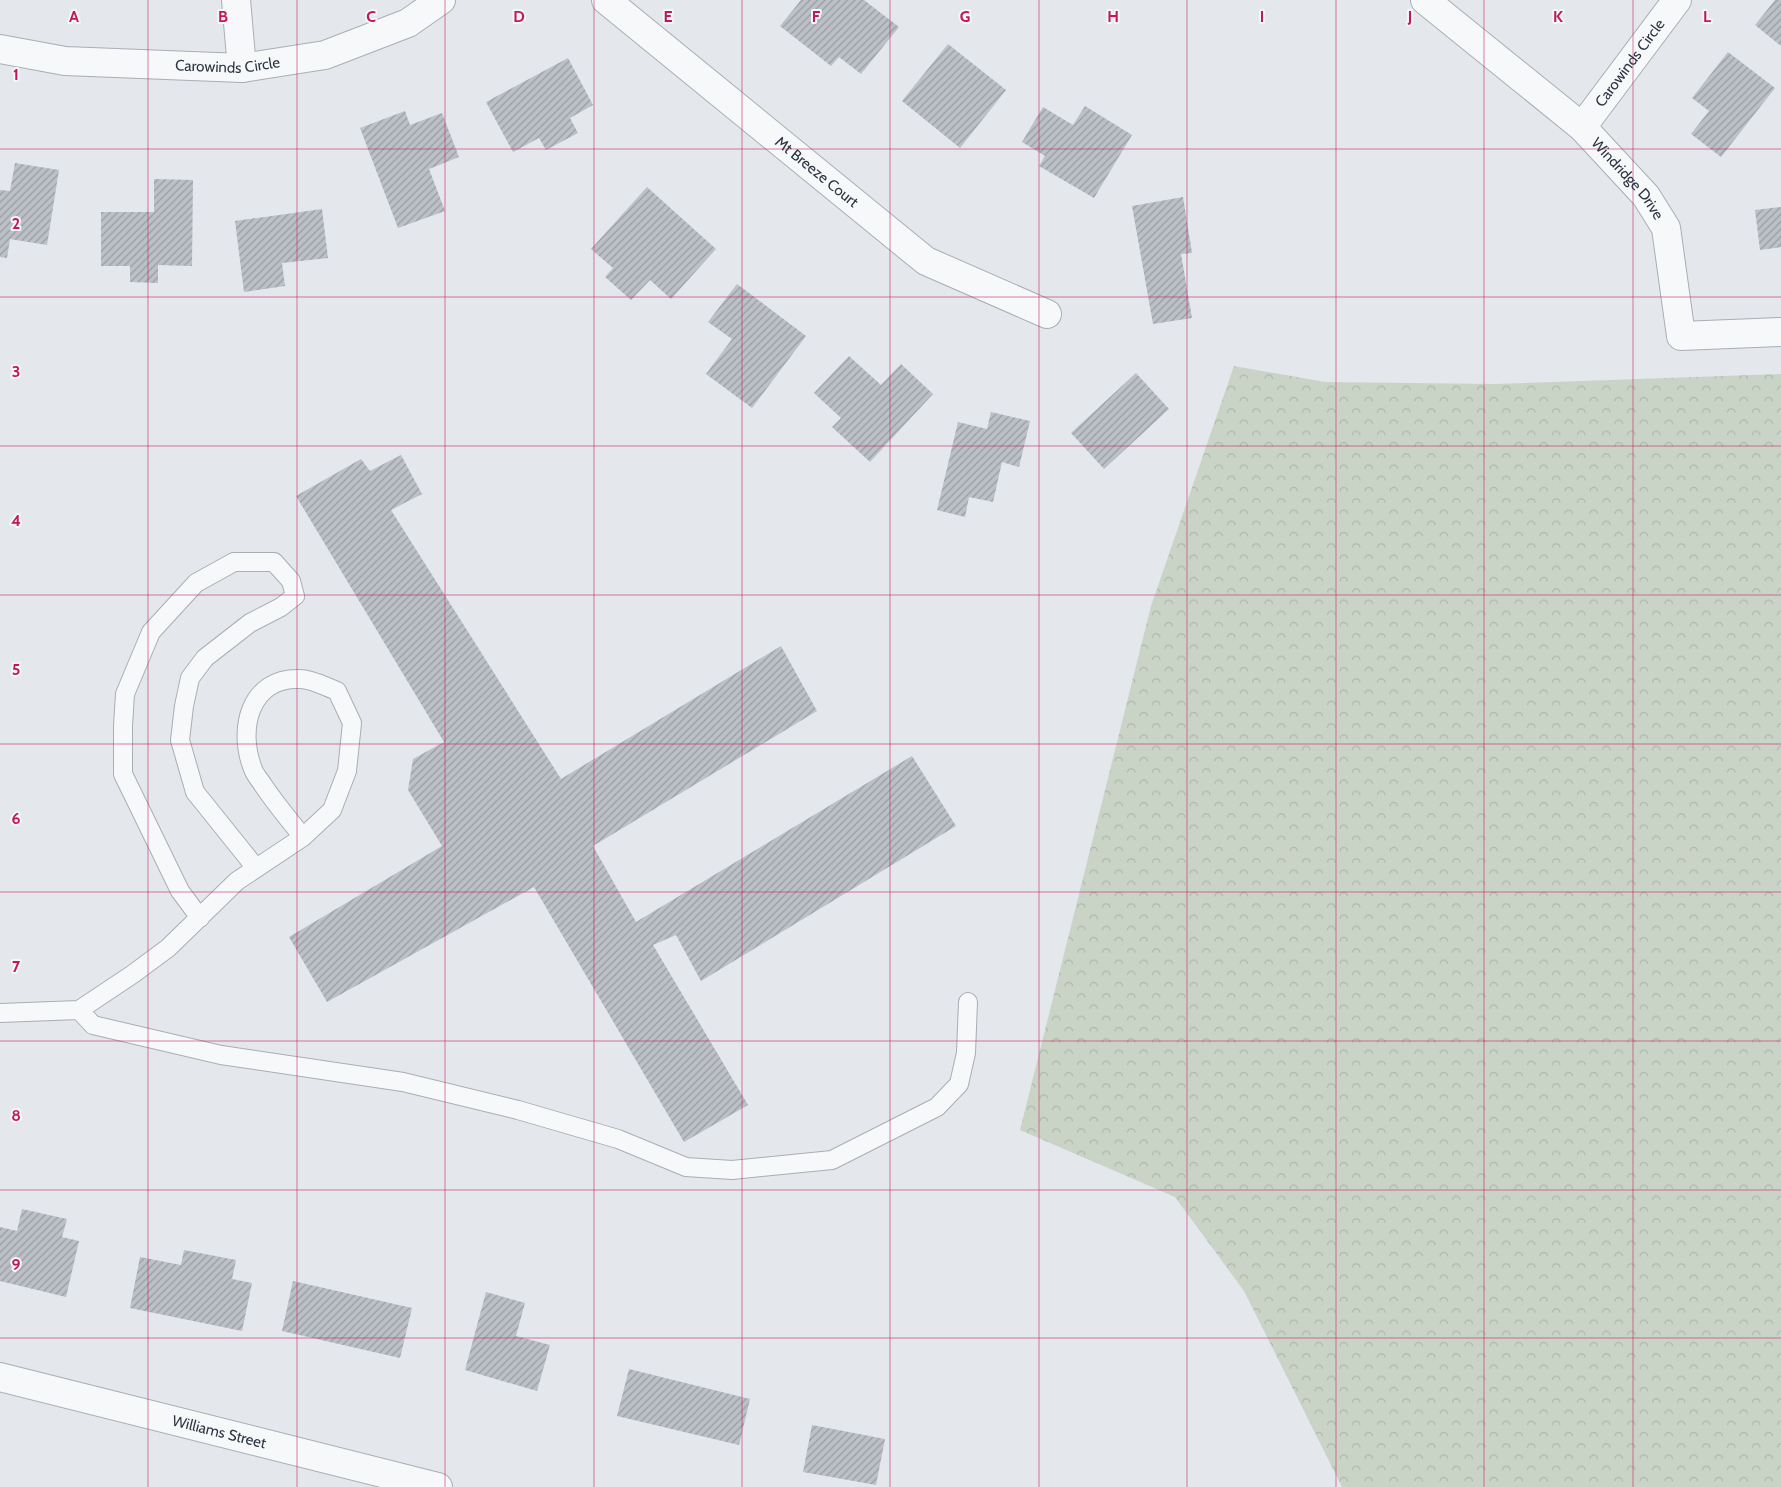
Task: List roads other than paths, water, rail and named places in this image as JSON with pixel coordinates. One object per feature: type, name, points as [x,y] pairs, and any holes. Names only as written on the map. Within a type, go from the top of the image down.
[{"type":"street","points":[[236,0],[242,68]]},
{"type":"street","name":"Carowinds Circle","points":[[0,49],[65,61],[242,68],[325,55],[408,23],[441,0]]},
{"type":"street","name":"Mt Breeze Court","points":[[606,0],[926,261],[1047,314]]},
{"type":"street","name":"Windridge Drive","points":[[1425,0],[1582,127],[1646,196],[1666,228],[1681,336],[1781,332]]},
{"type":"street","name":"Carowinds Circle","points":[[1582,127],[1677,0]]},
{"type":"street","name":"Williams Street","points":[[0,1378],[438,1487]]},
{"type":"lane","points":[[200,918],[180,892],[123,774],[125,694],[151,632],[196,582],[234,562],[274,562],[291,581],[295,596],[281,607],[250,623],[204,658],[190,678],[180,740],[194,792],[256,868]]},
{"type":"lane","points":[[0,1013],[80,1010],[134,974],[168,948],[237,881],[303,838],[332,810],[347,771],[352,722],[337,691],[302,679],[279,681],[259,694],[251,710],[247,728],[247,749],[253,771],[303,838]]},
{"type":"lane","points":[[80,1010],[92,1024],[102,1027],[221,1055],[403,1082],[518,1110],[618,1139],[686,1167],[732,1170],[832,1160],[937,1107],[959,1084],[966,1053],[968,1002]]}]
